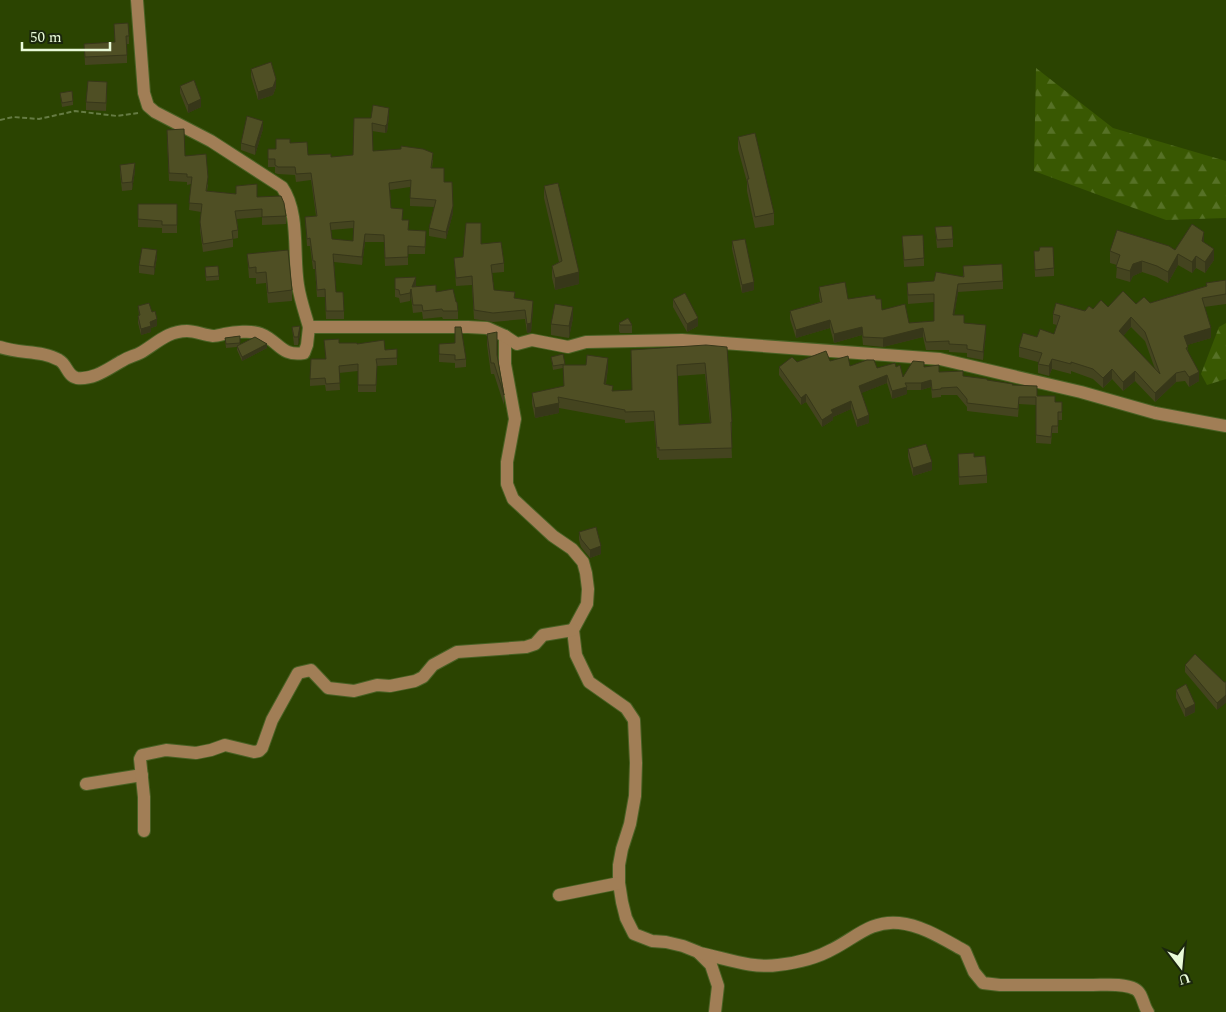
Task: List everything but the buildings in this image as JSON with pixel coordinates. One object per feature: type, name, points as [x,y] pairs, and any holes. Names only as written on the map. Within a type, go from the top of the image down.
[{"type":"street","points":[[0,347],[10,351],[37,354],[60,360],[72,376],[78,378],[111,369],[123,360],[140,354],[169,333],[187,331],[214,336],[236,332],[259,333],[283,351],[296,354],[304,353],[309,327],[298,286],[292,209],[288,197],[282,187],[211,141],[148,106],[144,93],[137,0]]},
{"type":"street","points":[[309,327],[468,327],[487,328],[517,344],[532,340],[568,347],[586,342],[682,340],[940,359],[1081,392],[1155,413],[1226,426]]},
{"type":"street","points":[[505,336],[505,364],[515,419],[507,462],[507,484],[513,499],[553,536],[572,549],[583,562],[588,589],[587,604],[573,630],[576,655],[589,682],[626,708],[634,720],[635,796],[619,865],[619,883],[626,918],[634,934],[652,941],[683,946],[698,952],[748,964],[776,966],[800,961],[832,950],[858,932],[880,924],[898,923],[918,928],[965,951],[974,972],[983,983],[1000,985],[1129,987],[1136,989],[1148,1012]]},
{"type":"street","points":[[144,831],[144,797],[140,759],[142,754],[166,750],[196,753],[225,745],[254,752],[260,751],[272,720],[296,676],[302,671],[310,669],[314,671],[324,685],[330,688],[354,691],[376,685],[396,685],[423,677],[433,666],[457,652],[526,647],[534,644],[543,635],[573,630]]},
{"type":"street","points":[[86,784],[142,775]]},
{"type":"street","points":[[559,895],[619,883]]},
{"type":"street","points":[[698,952],[711,965],[718,986],[715,1012]]},
{"type":"path","points":[[0,120],[13,117],[39,119],[75,110],[120,116],[152,109]]},
{"type":"green space","points":[[1036,68],[1113,128],[1226,161],[1226,218],[1166,220],[1034,171]]},
{"type":"green space","points":[[1226,323],[1226,379],[1207,385],[1201,374],[1219,327]]}]
